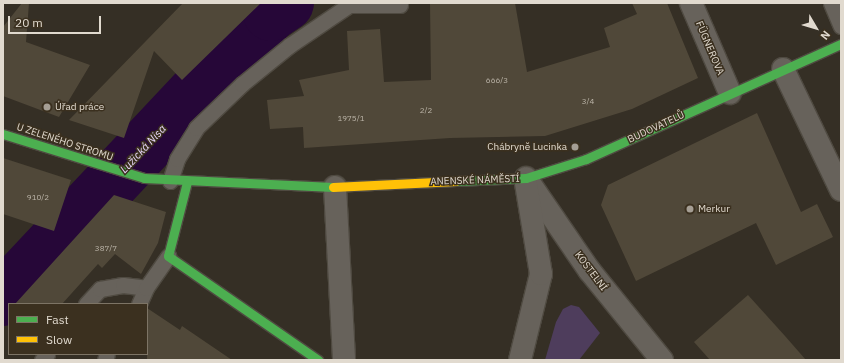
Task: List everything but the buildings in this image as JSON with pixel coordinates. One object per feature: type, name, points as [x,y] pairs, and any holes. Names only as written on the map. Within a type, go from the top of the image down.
[{"type":"main road","name":"BUDOVATELŮ","points":[[526,178],[586,159],[841,44]]},
{"type":"main road","name":"U ZELENÉHO STROMU","points":[[3,134],[82,161],[144,178]]},
{"type":"main road","name":"ANENSKÉ NÁMĚSTÍ","points":[[144,178],[187,182],[335,187],[526,178]]},
{"type":"main road","points":[[187,182],[168,256],[318,360]]},
{"type":"street","name":"FÜGNEROVA","points":[[691,3],[730,93]]},
{"type":"street","points":[[783,69],[841,190]]},
{"type":"street","name":"ANENSKÉ NÁMĚSTÍ","points":[[520,360],[540,274],[526,178]]},
{"type":"street","name":"KOSTELNÍ","points":[[526,178],[589,270],[662,360]]},
{"type":"street","points":[[335,187],[344,360]]},
{"type":"lane","points":[[831,3],[841,26]]},
{"type":"lane","points":[[170,181],[177,159],[196,128],[242,84],[290,45],[352,4],[400,5]]},
{"type":"lane","points":[[139,303],[146,288],[168,256]]},
{"type":"lane","points":[[87,303],[100,289],[123,285],[146,288]]},
{"type":"shaded area","points":[[571,305],[579,307],[600,333],[579,360],[545,360],[556,322],[563,309]]},
{"type":"waterway","name":"Lužická Nisa","points":[[3,298],[271,13],[286,3]]},
{"type":"traffic: fast","points":[[456,181],[526,178],[586,159],[841,44]]},
{"type":"traffic: fast","points":[[3,134],[144,178],[333,187]]},
{"type":"traffic: fast","points":[[187,182],[168,256],[318,360]]},
{"type":"traffic: slow","points":[[333,187],[456,181]]},
{"type":"place","name":"Úřad práce","points":[[47,107]]},
{"type":"place","name":"Chábryně Lucinka","points":[[575,147]]},
{"type":"place","name":"Merkur","points":[[690,209]]}]
